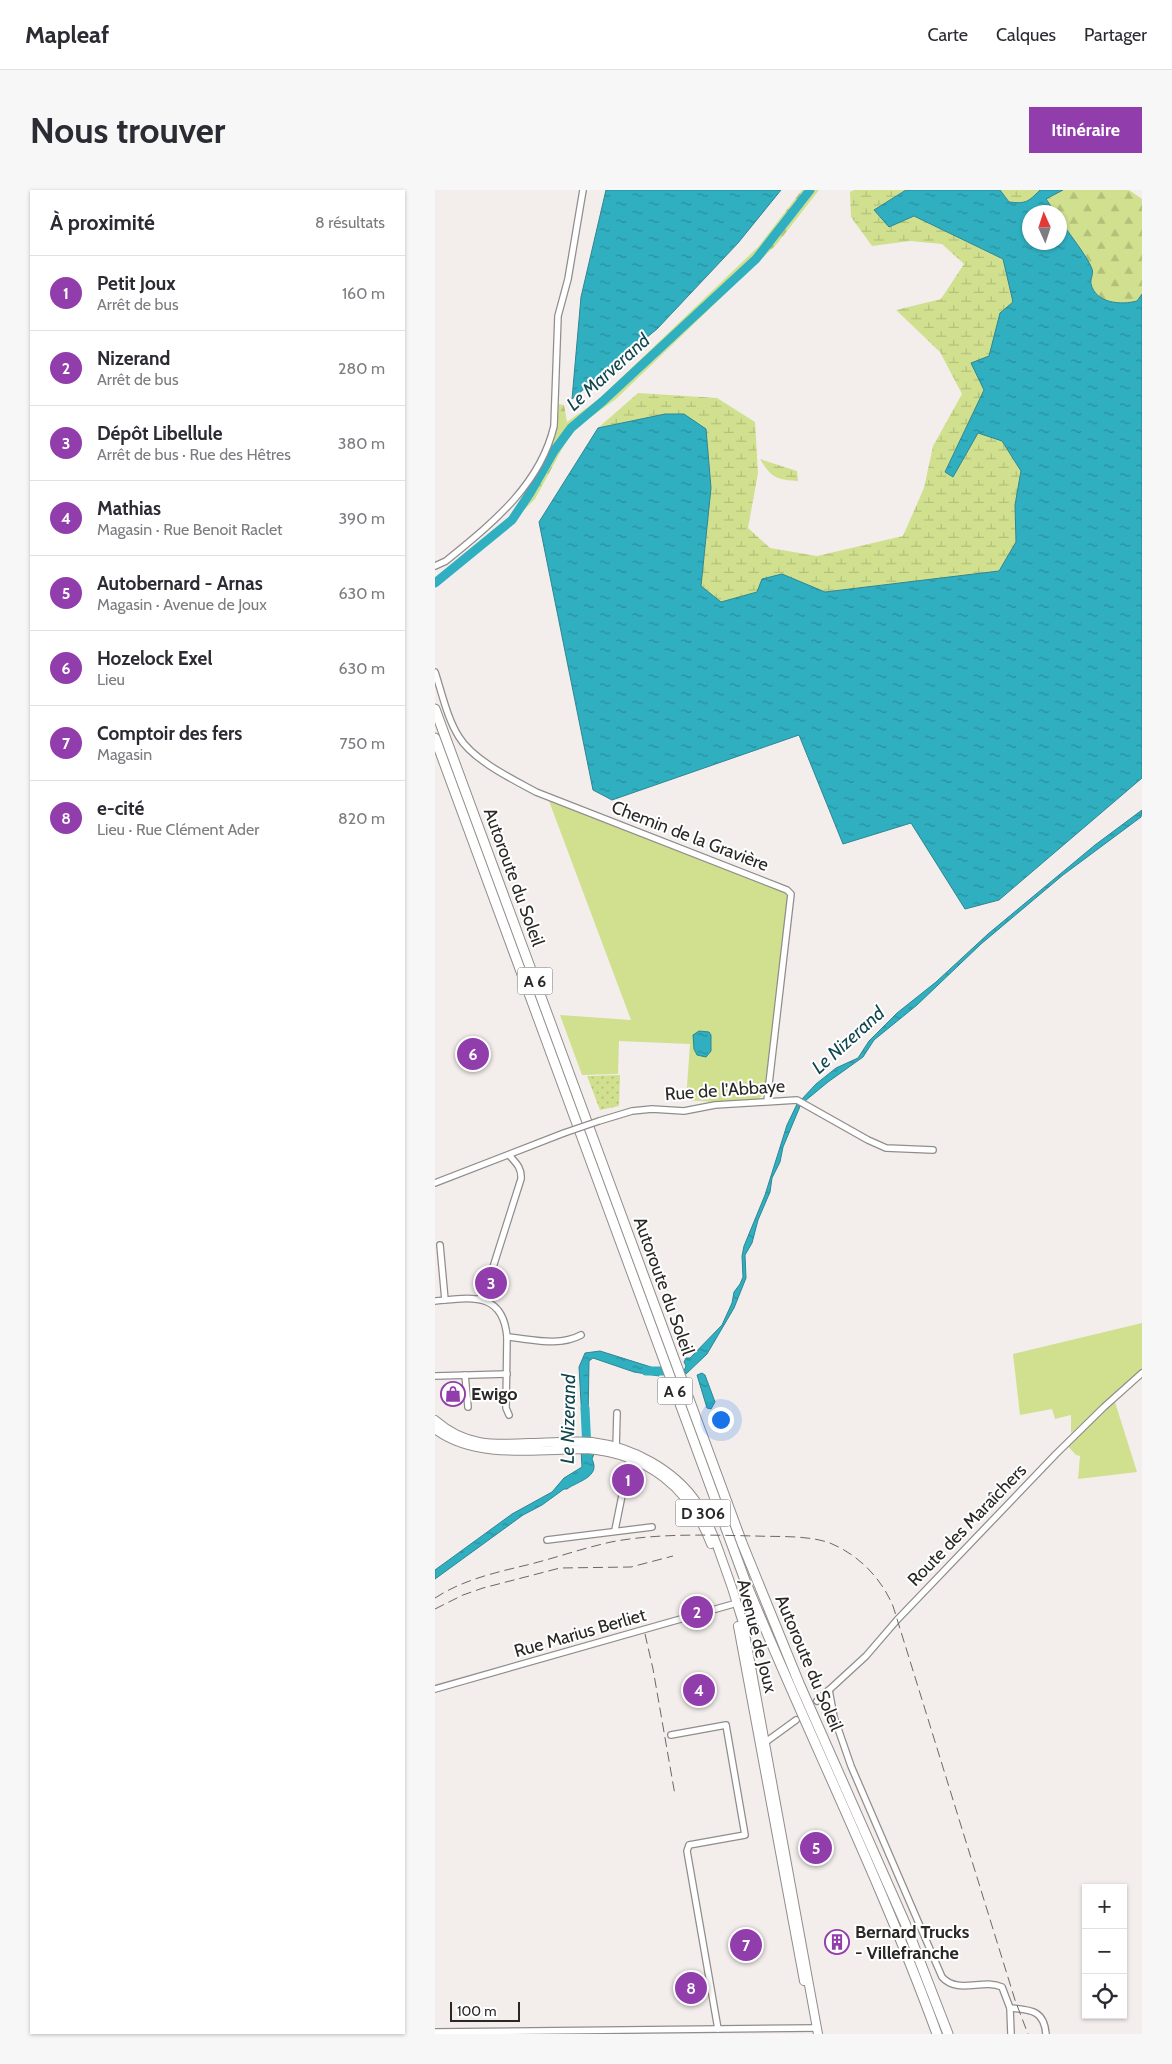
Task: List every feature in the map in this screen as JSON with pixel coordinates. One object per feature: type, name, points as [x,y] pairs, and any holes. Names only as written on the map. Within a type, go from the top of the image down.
[{"type":"highway","name":"Autoroute du Soleil","points":[[435,708],[745,1552],[796,1676],[905,1923],[948,2034]]},
{"type":"highway","name":"Autoroute du Soleil","points":[[435,738],[743,1575],[779,1662],[896,1927],[937,2034]]},
{"type":"main road","name":"Avenue de Joux","points":[[437,1428],[454,1441],[487,1450],[579,1445],[615,1450],[660,1466],[698,1504],[710,1527],[735,1604],[752,1683],[815,2031]]},
{"type":"street","points":[[435,566],[446,561],[509,507],[525,487],[551,438],[554,426],[558,316],[568,279],[583,190]]},
{"type":"street","name":"Chemin de la Gravière","points":[[435,672],[459,737],[468,749],[509,778],[536,792],[787,890],[791,894],[767,1101]]},
{"type":"street","name":"Rue de l'Abbaye","points":[[509,1155],[564,1133],[633,1111],[652,1109],[684,1111],[715,1105],[797,1100],[868,1140],[886,1148],[933,1150]]},
{"type":"street","points":[[435,1183],[509,1155],[519,1165],[522,1173],[521,1179],[487,1286],[480,1298]]},
{"type":"street","points":[[440,1245],[445,1300]]},
{"type":"street","points":[[435,1301],[480,1298],[493,1305],[502,1316],[506,1326],[507,1337],[506,1408],[509,1415]]},
{"type":"street","points":[[507,1337],[547,1341],[571,1340],[581,1335]]},
{"type":"street","name":"Route des Maraîchers","points":[[817,1701],[866,1656],[897,1620],[1056,1454],[1142,1373]]},
{"type":"street","points":[[435,1376],[507,1374]]},
{"type":"street","points":[[465,1375],[468,1407]]},
{"type":"street","points":[[615,1450],[617,1413]]},
{"type":"street","points":[[615,1530],[630,1455]]},
{"type":"street","points":[[547,1540],[615,1530],[652,1527]]},
{"type":"street","name":"Rue Marius Berliet","points":[[435,1689],[735,1604]]},
{"type":"street","points":[[829,1690],[834,1717],[848,1758],[943,1977],[948,1983],[955,1986],[995,1984],[1002,1987],[1010,2008],[1011,2034]]},
{"type":"street","points":[[763,1744],[796,1720]]},
{"type":"street","points":[[671,1735],[726,1725],[745,1834],[689,1845],[687,1851],[718,2029]]},
{"type":"street","points":[[1010,2008],[1033,2011],[1041,2017],[1046,2034]]},
{"type":"street","points":[[435,2032],[526,2033],[718,2029],[815,2031]]},
{"type":"green space","points":[[802,190],[819,190],[776,245],[616,399],[581,424],[568,438],[535,499],[522,512],[524,493],[554,439],[559,404],[564,405],[567,422],[599,399],[758,247]]},
{"type":"green space","points":[[854,190],[906,190],[874,210],[914,215],[1003,259],[1013,302],[1000,313],[989,356],[984,390],[945,472],[953,477],[978,433],[1002,441],[1021,471],[1015,505],[1016,542],[999,571],[825,592],[782,574],[757,592],[721,602],[701,586],[711,488],[684,414],[665,414],[598,428],[638,393],[717,398],[755,422],[758,473],[748,528],[770,548],[817,556],[903,536],[924,488],[933,446],[962,394],[940,352],[896,310],[941,299],[964,264],[942,244],[910,241],[872,246],[851,217],[850,192]]},
{"type":"green space","points":[[1000,190],[1040,190],[1029,200],[1019,203],[1009,202]]},
{"type":"green space","points":[[1063,190],[1129,190],[1142,199],[1142,294],[1137,301],[1117,303],[1098,296],[1091,284],[1092,269],[1090,264],[1067,230],[1067,205],[1050,205],[1045,199]]},
{"type":"green space","points":[[760,459],[797,471],[798,481],[775,477]]},
{"type":"green space","points":[[549,801],[788,894],[764,1094],[757,1100],[714,1102],[686,1100],[690,1044],[619,1041],[618,1074],[582,1075],[560,1015],[631,1020]]},
{"type":"green space","points":[[620,1075],[619,1106],[600,1110],[587,1076]]},
{"type":"green space","points":[[1142,1323],[1142,1370],[1071,1433],[1071,1415],[1055,1419],[1052,1409],[1020,1415],[1013,1354]]},
{"type":"green space","points":[[1115,1402],[1137,1472],[1078,1479],[1080,1456],[1076,1455],[1067,1445]]},
{"type":"water","points":[[606,190],[781,190],[738,243],[657,329],[572,399],[581,297]]},
{"type":"water","points":[[906,190],[1000,190],[1009,202],[1019,203],[1029,200],[1040,190],[1063,190],[1046,199],[1050,205],[1022,205],[1022,250],[1067,250],[1067,230],[1090,264],[1092,271],[1091,284],[1098,296],[1117,303],[1124,303],[1137,301],[1142,294],[1142,778],[999,900],[965,909],[911,823],[843,844],[799,735],[612,800],[593,790],[539,522],[598,428],[665,414],[684,414],[706,429],[711,488],[701,586],[721,602],[757,592],[762,579],[782,574],[825,592],[999,571],[1016,542],[1015,505],[1021,471],[1002,441],[978,433],[953,477],[945,472],[984,390],[971,363],[989,356],[1000,313],[1013,302],[1003,259],[914,216],[889,227],[874,210]]},
{"type":"water","points":[[1142,810],[1141,817],[1063,875],[981,944],[917,1005],[874,1040],[863,1057],[805,1101],[801,1100],[816,1084],[836,1068],[858,1058],[869,1041],[897,1013],[936,982],[988,934],[1095,845]]},
{"type":"water","points":[[699,1031],[709,1032],[711,1035],[711,1051],[706,1057],[697,1055],[694,1049],[693,1035]]},
{"type":"water","points":[[798,1102],[801,1104],[783,1147],[780,1162],[772,1178],[770,1192],[758,1220],[752,1243],[745,1255],[746,1278],[734,1308],[707,1354],[686,1374],[684,1362],[686,1358],[690,1358],[722,1325],[732,1303],[734,1292],[743,1277],[742,1256],[744,1246],[765,1195],[787,1125]]},
{"type":"water","points":[[600,1351],[651,1367],[657,1371],[659,1376],[634,1372],[593,1358],[589,1361],[588,1420],[582,1420],[579,1367],[585,1353]]},
{"type":"water","points":[[702,1373],[705,1375],[715,1402],[711,1409],[707,1408],[697,1375]]},
{"type":"water","points":[[590,1449],[594,1454],[592,1459],[594,1465],[591,1474],[587,1478],[564,1489],[542,1505],[523,1515],[435,1579],[435,1570],[512,1514],[552,1492],[564,1478],[582,1467],[581,1450]]},
{"type":"waterway","name":"Le Marverand","points":[[435,583],[512,520],[554,451],[571,428],[603,401],[756,259],[810,190]]},
{"type":"waterway","name":"Le Nizerand","points":[[646,1371],[664,1371]]},
{"type":"waterway","name":"Le Nizerand","points":[[585,1408],[587,1450]]},
{"type":"railway","points":[[435,1598],[469,1581],[494,1573],[601,1544],[647,1537],[701,1535],[821,1540],[841,1548],[860,1561],[882,1586],[893,1606],[1015,2000],[1028,2034]]},
{"type":"railway","points":[[435,1609],[463,1595],[483,1588],[560,1568],[631,1567],[673,1556]]},
{"type":"railway","points":[[645,1634],[675,1795]]},
{"type":"place","name":"Hozelock Exel","points":[[473,1054]]},
{"type":"place","name":"Dépôt Libellule","points":[[491,1283]]},
{"type":"place","name":"Ewigo","points":[[453,1394]]},
{"type":"place","name":"Petit Joux","points":[[628,1480]]},
{"type":"place","name":"Nizerand","points":[[697,1612]]},
{"type":"place","name":"Mathias","points":[[699,1690]]},
{"type":"place","name":"Autobernard - Arnas","points":[[816,1848]]},
{"type":"place","name":"Bernard Trucks - Villefranche","points":[[837,1942]]},
{"type":"place","name":"Comptoir des fers","points":[[746,1945]]},
{"type":"place","name":"e-cité","points":[[691,1988]]}]
